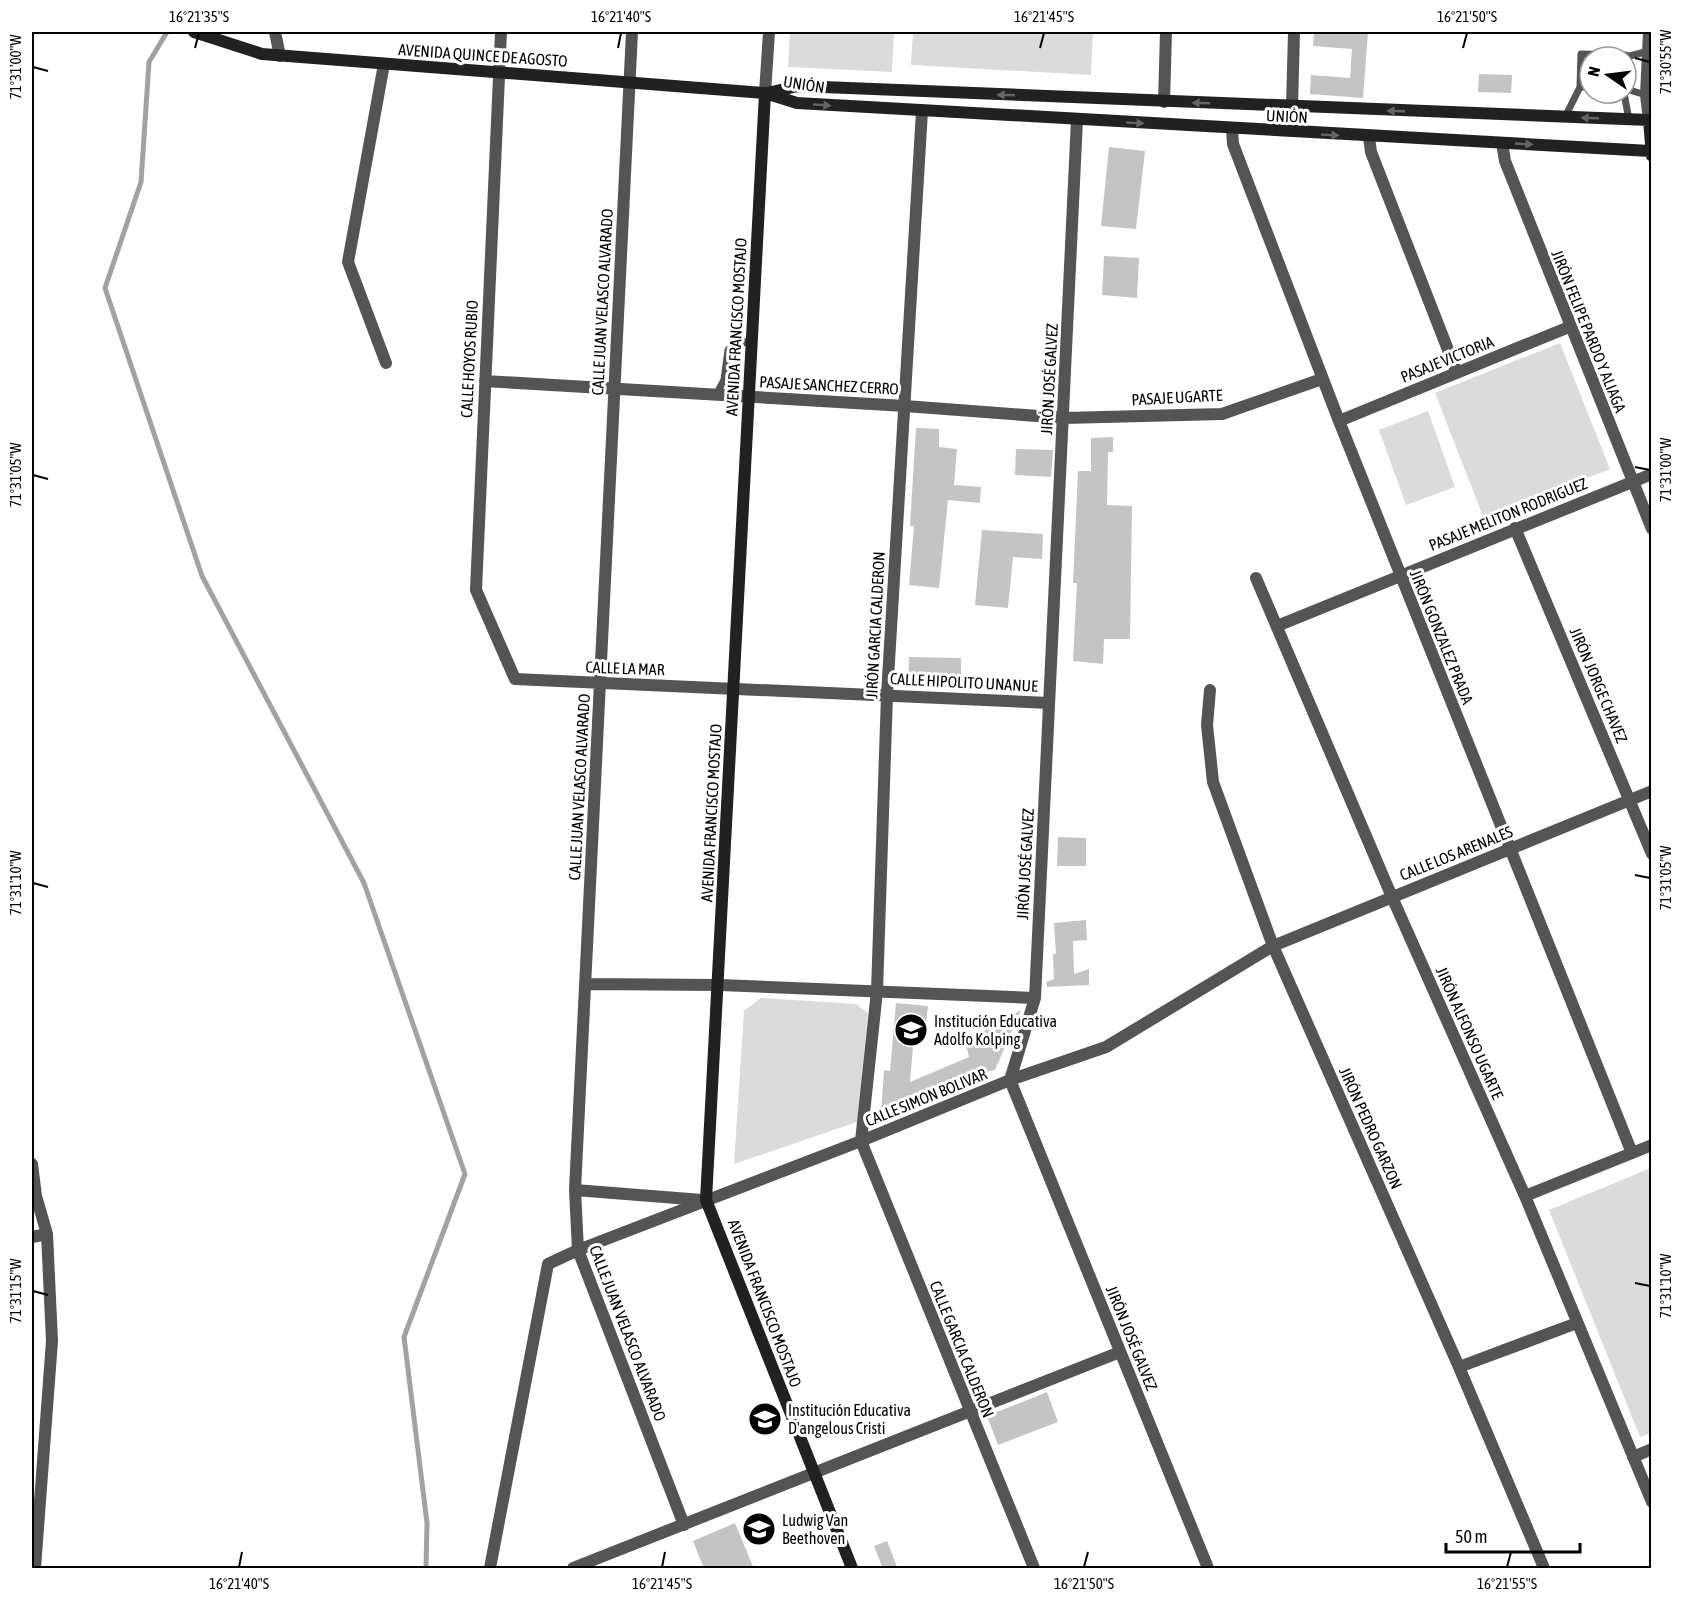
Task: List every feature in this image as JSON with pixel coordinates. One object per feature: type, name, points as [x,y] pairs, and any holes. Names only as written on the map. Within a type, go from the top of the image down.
[{"type":"street","points":[[274,32],[280,56]]},
{"type":"street","name":"CALLE HOYOS RUBIO","points":[[501,32],[476,590],[515,679]]},
{"type":"street","name":"CALLE JUAN VELASCO ALVARADO","points":[[632,32],[575,1190],[578,1250],[684,1525]]},
{"type":"street","name":"AVENIDA FRANCISCO MOSTAJO","points":[[769,32],[720,985],[706,1200],[852,1569]]},
{"type":"street","points":[[1164,102],[1166,32]]},
{"type":"street","points":[[1292,107],[1294,32]]},
{"type":"street","points":[[1649,32],[1646,95],[1651,153]]},
{"type":"street","name":"AVENIDA QUINCE DE AGOSTO","points":[[197,33],[262,54],[280,56],[765,93]]},
{"type":"street","points":[[384,64],[348,262],[386,363]]},
{"type":"street","name":"UNIÓN","points":[[765,93],[798,86],[1650,122]]},
{"type":"street","name":"UNIÓN","points":[[765,93],[797,103],[1651,153]]},
{"type":"street","name":"JIRÓN GARCIA CALDERON","points":[[861,1141],[877,991],[887,695],[922,111]]},
{"type":"street","name":"JIRÓN JOSÉ GALVEZ","points":[[1077,120],[1035,998],[1010,1080],[1208,1569]]},
{"type":"street","name":"JIRÓN GONZALEZ PRADA","points":[[1232,129],[1233,144],[1322,379],[1632,1153]]},
{"type":"street","points":[[1369,137],[1371,152],[1457,373]]},
{"type":"street","name":"JIRÓN FELIPE PARDO Y ALIAGA","points":[[1502,143],[1504,161],[1652,529]]},
{"type":"street","name":"PASAJE VICTORIA","points":[[1339,422],[1569,327]]},
{"type":"street","name":"PASAJE UGARTE","points":[[1064,418],[1222,414],[1322,379]]},
{"type":"street","name":"PASAJE SANCHEZ CERRO","points":[[485,381],[749,396],[1064,418]]},
{"type":"street","name":"PASAJE MELITON RODRIGUEZ","points":[[1277,626],[1652,474]]},
{"type":"street","name":"JIRÓN JORGE CHAVEZ","points":[[1515,528],[1652,854]]},
{"type":"street","name":"JIRÓN ALFONSO UGARTE","points":[[1256,578],[1392,897],[1525,1196],[1652,1502]]},
{"type":"street","name":"CALLE LA MAR","points":[[515,679],[601,685],[734,688]]},
{"type":"street","name":"CALLE HIPOLITO UNANUE","points":[[734,688],[1049,703]]},
{"type":"street","name":"JIRÓN PEDRO GARZON","points":[[1210,690],[1207,725],[1212,782],[1273,946],[1459,1367],[1544,1569]]},
{"type":"street","name":"CALLE LOS ARENALES","points":[[1273,946],[1652,791]]},
{"type":"street","name":"CALLE SIMON BOLIVAR","points":[[490,1569],[548,1264],[578,1250],[861,1141],[1010,1080],[1106,1047],[1273,946]]},
{"type":"street","points":[[585,984],[720,985],[1035,998]]},
{"type":"street","name":"CALLE GARCIA CALDERON","points":[[861,1141],[1034,1569]]},
{"type":"street","points":[[1525,1196],[1652,1145]]},
{"type":"street","points":[[32,1164],[36,1196],[46,1234],[52,1341],[35,1569]]},
{"type":"street","points":[[575,1190],[706,1200]]},
{"type":"street","points":[[32,1237],[46,1234]]},
{"type":"street","points":[[1459,1367],[1577,1323]]},
{"type":"street","points":[[573,1569],[1120,1352]]},
{"type":"street","points":[[1633,1456],[1652,1449]]},
{"type":"lane","points":[[1638,53],[1649,51]]},
{"type":"lane","points":[[1638,93],[1646,95]]},
{"type":"lane","points":[[1565,117],[1578,96]]},
{"type":"lane","points":[[1627,105],[1629,120]]},
{"type":"lane","points":[[716,394],[724,380],[728,350],[752,339]]},
{"type":"shaded area","points":[[790,32],[894,32],[892,72],[788,67]]},
{"type":"shaded area","points":[[913,32],[1093,32],[1091,75],[911,65]]},
{"type":"shaded area","points":[[1560,343],[1610,469],[1484,519],[1435,393]]},
{"type":"shaded area","points":[[1428,411],[1455,487],[1406,505],[1379,430]]},
{"type":"shaded area","points":[[761,998],[856,1004],[868,1013],[857,1122],[734,1164],[744,1011]]},
{"type":"shaded area","points":[[1651,1168],[1652,1433],[1640,1437],[1549,1210]]},
{"type":"building","points":[[1314,32],[1368,32],[1363,98],[1310,94],[1311,75],[1350,78],[1352,49],[1313,46]]},
{"type":"building","points":[[1479,74],[1512,75],[1511,93],[1478,92]]},
{"type":"building","points":[[1109,147],[1145,151],[1136,229],[1101,226]]},
{"type":"building","points":[[1104,256],[1139,258],[1137,298],[1102,295]]},
{"type":"building","points":[[916,428],[939,429],[939,447],[957,449],[954,485],[981,487],[980,503],[948,500],[939,588],[909,585],[914,526],[910,526]]},
{"type":"building","points":[[1113,437],[1113,452],[1108,452],[1107,505],[1132,506],[1130,639],[1104,639],[1103,664],[1073,661],[1077,583],[1073,583],[1078,471],[1091,471],[1091,438]]},
{"type":"building","points":[[1016,449],[1053,450],[1051,477],[1015,475]]},
{"type":"building","points":[[982,530],[1043,534],[1042,559],[1013,557],[1008,608],[975,605]]},
{"type":"building","points":[[909,657],[961,658],[961,687],[908,687]]},
{"type":"building","points":[[1058,837],[1086,838],[1086,866],[1057,866]]},
{"type":"building","points":[[1086,920],[1087,940],[1073,941],[1074,974],[1089,969],[1089,985],[1047,987],[1046,982],[1054,979],[1053,954],[1056,954],[1054,923]]},
{"type":"building","points":[[896,1003],[928,1006],[926,1023],[915,1023],[910,1082],[969,1057],[965,1041],[1021,1010],[995,1070],[973,1075],[881,1112],[884,1070],[890,1071]]},
{"type":"building","points":[[1047,1392],[1058,1422],[998,1445],[987,1416]]},
{"type":"building","points":[[735,1523],[754,1569],[704,1569],[693,1541]]},
{"type":"building","points":[[887,1541],[898,1569],[883,1569],[874,1546]]},
{"type":"waterway","points":[[167,32],[149,62],[141,182],[105,288],[202,576],[364,883],[465,1174],[404,1337],[427,1523],[426,1568]]},
{"type":"place","name":"Institución Educativa Adolfo Kolping","points":[[911,1030]]},
{"type":"place","name":"Institución Educativa D'angelous Cristi","points":[[765,1419]]},
{"type":"place","name":"Ludwig Van Beethoven","points":[[759,1529]]}]
